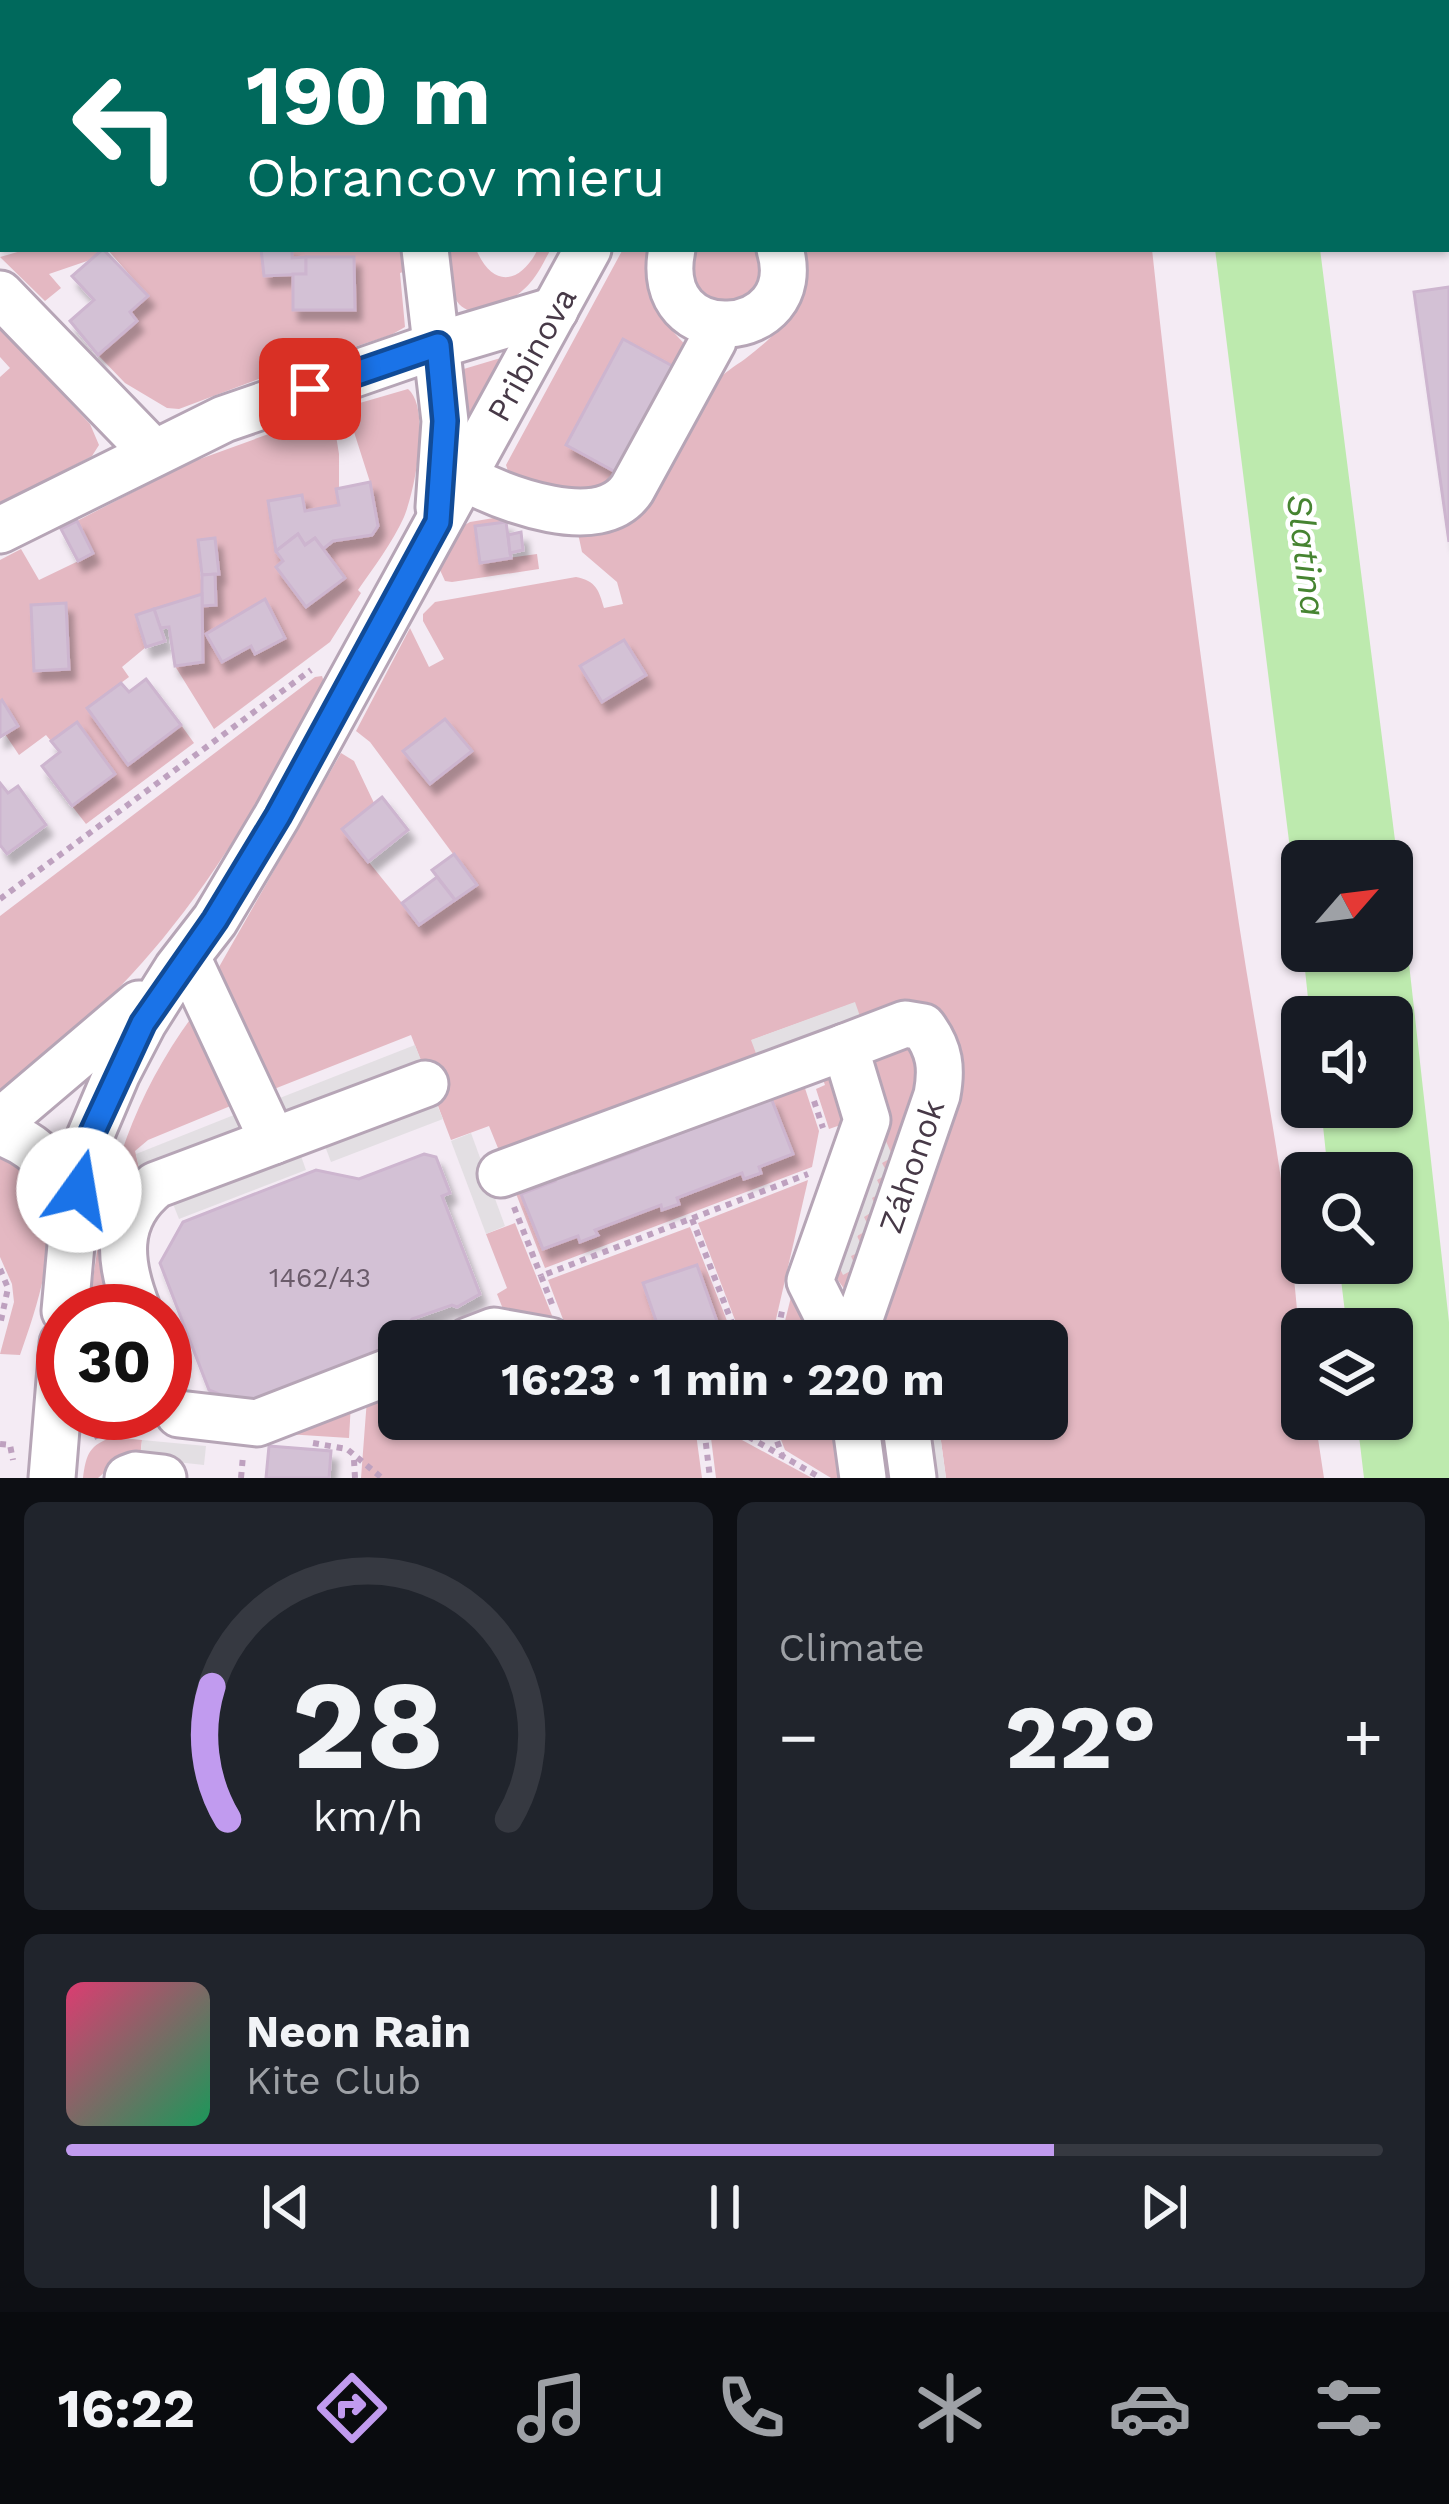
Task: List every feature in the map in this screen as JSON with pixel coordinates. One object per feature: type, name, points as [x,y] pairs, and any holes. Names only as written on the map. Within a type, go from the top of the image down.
[{"type":"street","name":"Pribinova","points":[[425,252],[445,421],[438,522]]},
{"type":"street","name":"Pribinova","points":[[67,1284],[86,1146],[126,1056],[278,816],[586,252]]},
{"type":"street","points":[[672,252],[669,273],[681,304],[716,325],[748,321],[769,307],[782,279],[780,252]]},
{"type":"street","points":[[0,294],[154,453]]},
{"type":"street","points":[[0,530],[224,419],[555,310]]},
{"type":"street","points":[[463,478],[526,503],[572,512],[618,504],[632,489],[691,382],[713,341],[716,325]]},
{"type":"street","name":"Pribinova","points":[[0,1122],[89,1051],[182,963]]},
{"type":"street","points":[[182,963],[273,1141]]},
{"type":"street","name":"Záhonok","points":[[830,1320],[810,1281],[867,1120],[845,1047],[905,1024],[923,1028],[936,1044],[941,1071],[937,1095],[859,1320]]},
{"type":"street","points":[[501,1174],[845,1047]]},
{"type":"street","points":[[127,1284],[122,1243],[127,1219],[139,1199],[156,1185],[425,1084]]},
{"type":"street","points":[[0,1132],[28,1142],[47,1162],[62,1189],[72,1234]]},
{"type":"street","points":[[192,1407],[256,1423],[378,1376]]},
{"type":"street","points":[[52,1478],[56,1440]]},
{"type":"street","points":[[858,1440],[863,1478]]},
{"type":"street","points":[[908,1440],[913,1478]]},
{"type":"street","points":[[128,1478],[163,1478]]},
{"type":"path","points":[[0,898],[315,667]]},
{"type":"path","points":[[541,1276],[814,1172]]},
{"type":"path","points":[[501,1174],[541,1276],[552,1320]]},
{"type":"path","points":[[692,1219],[731,1320]]},
{"type":"path","points":[[0,1269],[8,1288],[0,1325]]},
{"type":"path","points":[[705,1440],[710,1478]]},
{"type":"path","points":[[754,1440],[821,1478]]},
{"type":"path","points":[[776,1440],[782,1456]]},
{"type":"path","points":[[355,1478],[352,1456],[382,1478]]},
{"type":"shaded area","points":[[18,252],[99,252],[49,274],[61,288],[45,301],[0,257]]},
{"type":"shaded area","points":[[110,252],[406,252],[409,270],[400,273],[405,327],[179,409],[167,408],[125,383],[98,355],[137,321],[130,312],[148,296]]},
{"type":"shaded area","points":[[445,252],[478,252],[490,271],[506,277],[523,270],[536,252],[549,252],[523,290],[492,308],[471,311],[462,307],[449,280]]},
{"type":"shaded area","points":[[621,252],[649,252],[647,278],[656,306],[693,352],[566,445],[621,475],[604,492],[547,494],[509,474],[506,465]]},
{"type":"shaded area","points":[[688,252],[766,252],[770,271],[741,310],[694,297]]},
{"type":"shaded area","points":[[802,252],[1152,252],[1214,756],[1281,1178],[1281,1284],[1295,1284],[1296,1295],[1297,1308],[1281,1308],[1281,1440],[1318,1440],[1324,1478],[946,1478],[941,1440],[1068,1440],[1068,1320],[878,1320],[949,1050],[863,1025],[854,1003],[752,1040],[760,1064],[500,1153],[489,1126],[451,1140],[411,1035],[269,1091],[214,985],[219,967],[341,753],[354,761],[374,803],[342,829],[419,924],[476,885],[370,742],[356,731],[410,628],[429,667],[444,659],[423,621],[423,614],[435,602],[576,577],[596,587],[604,608],[623,604],[617,582],[582,552],[576,524],[475,526],[480,562],[537,554],[539,569],[445,581],[440,570],[461,527],[656,491],[716,383],[782,325],[803,283]]},
{"type":"shaded area","points":[[0,328],[90,424],[99,445],[92,456],[0,504],[0,377],[10,368],[0,357]]},
{"type":"shaded area","points":[[504,357],[475,410],[466,415],[457,371]]},
{"type":"shaded area","points":[[408,389],[419,413],[420,431],[408,505],[330,642],[214,729],[175,666],[203,662],[202,606],[216,605],[215,539],[198,540],[202,594],[136,615],[146,647],[122,667],[129,677],[87,708],[128,764],[181,725],[194,743],[86,824],[72,806],[115,773],[77,722],[51,741],[46,735],[19,755],[5,734],[17,727],[0,702],[0,560],[21,549],[39,580],[93,554],[77,521],[189,463],[332,411],[339,454],[339,505],[305,511],[302,495],[268,501],[276,551],[283,561],[276,567],[307,607],[344,578],[323,549],[333,541],[372,535],[378,526],[370,482],[346,407]]},
{"type":"shaded area","points":[[322,676],[324,682],[254,808],[172,927],[90,1016],[0,1096],[0,916]]},
{"type":"shaded area","points":[[855,1002],[863,1025],[760,1064],[751,1040]]},
{"type":"shaded area","points":[[200,1006],[245,1100],[148,1140],[135,1151],[140,1172],[119,1284],[93,1284],[122,1150],[175,1041]]},
{"type":"shaded area","points":[[902,1037],[929,1059],[847,1293],[833,1273],[837,1261],[851,1256],[881,1163],[868,1062]]},
{"type":"shaded area","points":[[415,1045],[425,1070],[276,1127],[267,1103]]},
{"type":"shaded area","points":[[819,1069],[830,1072],[855,1120],[829,1129],[816,1089],[825,1085]]},
{"type":"shaded area","points":[[800,1073],[819,1131],[812,1167],[545,1268],[513,1186],[550,1166],[555,1181],[522,1194],[544,1249],[578,1236],[581,1242],[597,1236],[595,1230],[661,1205],[663,1210],[679,1204],[677,1198],[742,1173],[745,1179],[761,1173],[759,1167],[792,1154],[738,1111],[733,1097]]},
{"type":"shaded area","points":[[433,1095],[443,1119],[331,1162],[322,1138]]},
{"type":"shaded area","points":[[249,1109],[259,1133],[140,1172],[136,1154]]},
{"type":"shaded area","points":[[877,1121],[893,1157],[882,1163],[888,1174],[877,1180],[883,1192],[872,1198],[877,1209],[864,1217],[870,1229],[857,1236],[864,1250],[851,1256],[856,1268],[843,1275],[832,1252]]},
{"type":"shaded area","points":[[471,1133],[505,1226],[486,1234],[451,1141]]},
{"type":"shaded area","points":[[297,1145],[306,1170],[179,1219],[169,1194]]},
{"type":"shaded area","points":[[0,1155],[24,1169],[39,1186],[49,1232],[42,1284],[36,1284],[36,1307],[20,1355],[0,1354],[14,1302],[0,1257]]},
{"type":"shaded area","points":[[808,1180],[776,1320],[735,1320],[698,1223]]},
{"type":"shaded area","points":[[515,1223],[554,1320],[507,1320],[497,1294],[507,1288],[486,1234]]},
{"type":"shaded area","points":[[690,1227],[727,1320],[717,1320],[697,1265],[643,1283],[655,1320],[563,1320],[548,1280]]},
{"type":"shaded area","points":[[791,1297],[807,1320],[785,1320]]},
{"type":"shaded area","points":[[378,1395],[378,1440],[697,1440],[702,1478],[361,1478],[367,1399]]},
{"type":"shaded area","points":[[351,1403],[349,1438],[271,1433]]},
{"type":"shaded area","points":[[142,1440],[140,1458],[114,1464],[98,1478],[83,1478],[90,1452],[99,1443]]},
{"type":"shaded area","points":[[142,1440],[206,1446],[204,1465],[140,1458]]},
{"type":"shaded area","points":[[711,1440],[742,1440],[812,1478],[716,1478]]},
{"type":"shaded area","points":[[781,1440],[839,1440],[844,1478],[831,1478],[785,1450]]},
{"type":"shaded area","points":[[918,1440],[941,1440],[946,1478],[923,1478]]},
{"type":"water","name":"Slatina","points":[[1215,252],[1320,252],[1395,840],[1289,840]]},
{"type":"water","points":[[1305,972],[1410,972],[1413,996],[1308,996]]},
{"type":"water","points":[[1413,999],[1449,1322],[1449,1478],[1364,1478],[1359,1440],[1413,1440],[1413,1308],[1344,1308],[1342,1284],[1413,1284],[1413,1152],[1326,1152],[1323,1128],[1413,1128]]},
{"type":"building","points":[[100,252],[106,252],[148,296],[130,312],[137,321],[98,355],[70,321],[94,300],[72,276]]},
{"type":"building","points":[[261,252],[306,257],[306,274],[264,276]]},
{"type":"building","points":[[306,257],[354,257],[355,310],[293,310],[293,274],[306,274]]},
{"type":"building","points":[[1449,287],[1449,542],[1414,292]]},
{"type":"building","points":[[623,339],[678,369],[621,475],[566,445]]},
{"type":"building","points":[[370,482],[378,526],[372,535],[333,541],[323,549],[315,538],[305,545],[298,534],[276,551],[268,501],[302,495],[305,511],[339,505],[336,489]]},
{"type":"building","points":[[77,521],[93,553],[78,561],[61,529]]},
{"type":"building","points":[[506,522],[511,558],[480,563],[475,526]]},
{"type":"building","points":[[521,532],[523,550],[510,553],[508,535]]},
{"type":"building","points":[[298,534],[305,545],[315,538],[345,578],[306,607],[276,567],[283,561],[276,551]]},
{"type":"building","points":[[215,538],[219,574],[202,575],[198,540]]},
{"type":"building","points":[[215,574],[216,605],[202,606],[202,575]]},
{"type":"building","points":[[202,594],[203,662],[175,666],[169,627],[160,628],[154,609]]},
{"type":"building","points":[[265,599],[285,638],[255,654],[251,646],[222,662],[206,634]]},
{"type":"building","points":[[66,603],[69,669],[34,671],[31,605]]},
{"type":"building","points":[[154,609],[165,641],[146,647],[136,615]]},
{"type":"building","points":[[624,640],[646,675],[602,702],[580,666]]},
{"type":"building","points":[[146,679],[181,725],[128,765],[87,708],[121,683],[129,692]]},
{"type":"building","points":[[0,702],[18,726],[0,737]]},
{"type":"building","points":[[445,719],[472,751],[430,784],[403,751]]},
{"type":"building","points":[[77,722],[115,774],[72,806],[42,766],[60,752],[51,741]]},
{"type":"building","points":[[0,783],[8,793],[18,786],[46,825],[7,854],[0,845]]},
{"type":"building","points":[[382,797],[408,830],[368,862],[342,829]]},
{"type":"building","points":[[454,854],[477,885],[455,900],[432,870]]},
{"type":"building","points":[[437,877],[455,900],[419,925],[402,903]]},
{"type":"building","points":[[771,1098],[793,1154],[759,1167],[761,1173],[744,1179],[742,1173],[677,1198],[679,1204],[662,1210],[661,1205],[595,1230],[598,1235],[580,1242],[578,1236],[543,1249],[521,1194],[555,1181],[553,1174],[575,1173],[638,1150],[636,1142],[656,1135],[658,1142],[720,1118],[717,1111],[735,1104],[738,1111]]},
{"type":"building","points":[[424,1154],[436,1157],[450,1193],[442,1196],[480,1294],[457,1307],[411,1320],[378,1320],[378,1358],[246,1405],[209,1390],[192,1346],[192,1284],[168,1284],[160,1263],[183,1222],[316,1170],[359,1179]]},
{"type":"building","points":[[697,1265],[717,1320],[656,1320],[643,1283]]},
{"type":"building","points":[[269,1446],[331,1451],[329,1478],[266,1478]]},
{"type":"route","points":[[79,1190],[86,1146],[143,1023],[215,920],[278,816],[438,522],[445,421],[438,345],[310,389]]}]
